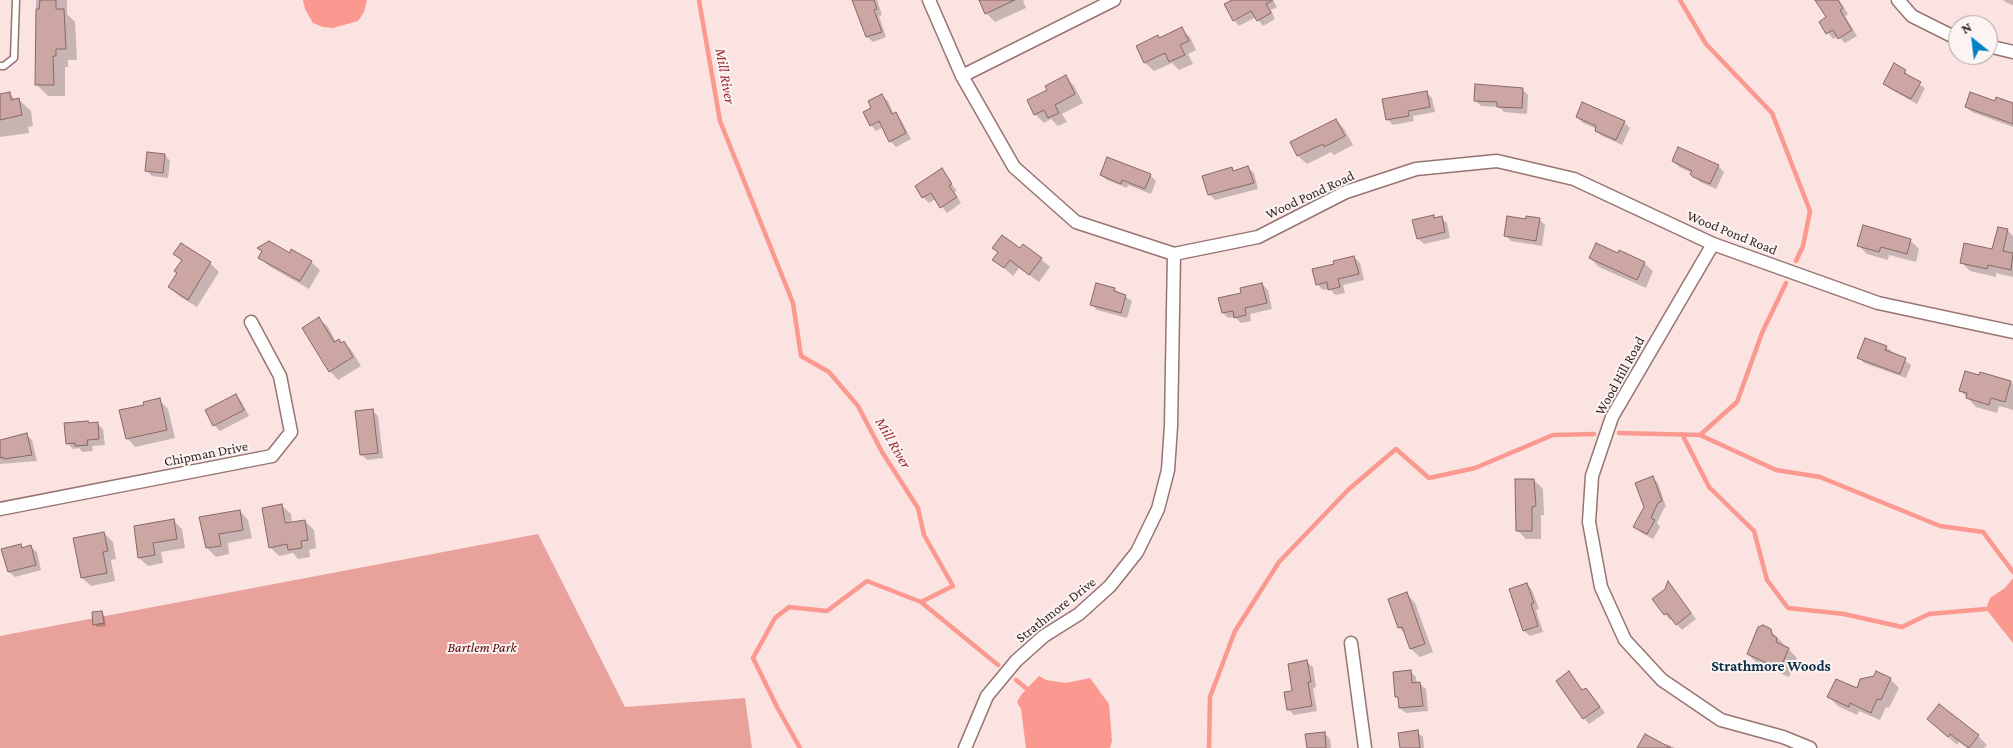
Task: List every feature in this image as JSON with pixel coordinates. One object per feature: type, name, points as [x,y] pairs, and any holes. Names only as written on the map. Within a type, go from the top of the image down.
[{"type":"street","name":"Wood Pond Road","points":[[929,0],[962,76],[1014,167],[1076,222],[1174,254],[1258,237],[1346,192],[1416,170],[1497,161],[1574,179],[1713,244],[1878,303],[2013,332]]},
{"type":"street","points":[[962,76],[1114,0]]},
{"type":"street","points":[[1898,0],[1912,16],[1948,34]]},
{"type":"street","points":[[1998,48],[2013,52]]},
{"type":"street","name":"Wood Hill Road","points":[[1713,244],[1612,417],[1592,476],[1590,522],[1601,587],[1625,640],[1662,680],[1721,720],[1783,737],[1810,748]]},
{"type":"street","name":"Strathmore Drive","points":[[964,748],[987,696],[1016,661],[1037,642],[1079,614],[1110,586],[1137,552],[1158,510],[1168,470],[1171,426],[1174,254]]},
{"type":"street","name":"Chipman Drive","points":[[0,509],[272,456],[291,432],[280,376],[251,322]]},
{"type":"street","points":[[1351,643],[1365,748]]},
{"type":"lane","points":[[0,66],[4,66],[14,58],[16,0]]},
{"type":"green space","name":"Bartlem Park","points":[[538,534],[625,707],[745,698],[752,748],[0,748],[0,636]]},
{"type":"shaded area","points":[[303,0],[367,0],[364,12],[358,21],[333,28],[313,23],[305,9]]},
{"type":"shaded area","points":[[2013,578],[2013,643],[1986,609],[1990,598],[2005,588]]},
{"type":"shaded area","points":[[1039,676],[1046,680],[1066,683],[1090,678],[1109,704],[1112,741],[1110,748],[1026,748],[1021,709],[1017,702]]},
{"type":"building","points":[[40,0],[56,0],[56,9],[64,9],[66,49],[56,49],[56,56],[53,56],[54,85],[35,85],[36,9],[39,9]]},
{"type":"building","points":[[852,0],[874,0],[877,9],[874,10],[882,32],[866,37]]},
{"type":"building","points":[[979,0],[1015,0],[985,14]]},
{"type":"building","points":[[1232,0],[1273,0],[1266,4],[1271,13],[1257,21],[1251,11],[1233,21],[1224,4]]},
{"type":"building","points":[[1815,0],[1838,0],[1843,8],[1840,10],[1852,30],[1838,39],[1833,30],[1826,34],[1819,22],[1826,17]]},
{"type":"building","points":[[1182,27],[1189,41],[1180,45],[1185,55],[1169,62],[1165,53],[1144,63],[1136,46],[1158,35],[1159,38]]},
{"type":"building","points":[[1894,63],[1906,70],[1904,73],[1921,82],[1911,99],[1883,84]]},
{"type":"building","points":[[1066,75],[1075,94],[1055,105],[1059,113],[1048,118],[1044,110],[1034,115],[1027,100],[1047,90],[1045,86]]},
{"type":"building","points":[[1475,84],[1523,88],[1522,108],[1497,107],[1497,102],[1474,101]]},
{"type":"building","points":[[1427,91],[1430,107],[1408,111],[1409,116],[1386,120],[1382,99]]},
{"type":"building","points":[[10,92],[11,100],[19,98],[22,115],[0,120],[0,94]]},
{"type":"building","points":[[1970,92],[1995,101],[1996,97],[2013,103],[2013,124],[1965,107]]},
{"type":"building","points":[[882,94],[892,114],[896,112],[906,133],[889,142],[879,121],[870,126],[863,112],[871,108],[868,101]]},
{"type":"building","points":[[1582,102],[1625,121],[1616,140],[1595,131],[1596,126],[1576,117]]},
{"type":"building","points":[[1336,119],[1345,136],[1324,147],[1323,144],[1297,156],[1290,142]]},
{"type":"building","points":[[1678,147],[1719,165],[1710,184],[1693,177],[1690,174],[1692,171],[1672,161]]},
{"type":"building","points":[[147,152],[165,154],[163,173],[145,171]]},
{"type":"building","points":[[1107,157],[1151,174],[1145,189],[1122,180],[1121,184],[1100,175]]},
{"type":"building","points":[[1248,166],[1254,183],[1208,195],[1202,176],[1232,167],[1233,171]]},
{"type":"building","points":[[942,168],[952,184],[949,186],[957,197],[940,208],[931,193],[922,198],[915,186]]},
{"type":"building","points":[[1434,215],[1434,218],[1442,216],[1445,232],[1417,239],[1412,220]]},
{"type":"building","points":[[1507,216],[1526,219],[1526,216],[1540,218],[1536,241],[1504,236]]},
{"type":"building","points":[[1863,225],[1911,239],[1907,254],[1881,247],[1879,252],[1857,246]]},
{"type":"building","points":[[1998,227],[2008,229],[2003,251],[2013,253],[2011,270],[1988,265],[1987,269],[1960,263],[1964,243],[1992,249]]},
{"type":"building","points":[[1002,235],[1020,248],[1023,244],[1042,258],[1029,275],[1010,260],[1004,268],[992,260],[998,252],[992,248]]},
{"type":"building","points":[[269,241],[290,253],[291,249],[312,261],[300,281],[258,258],[262,251],[257,248]]},
{"type":"building","points":[[181,243],[211,262],[188,300],[168,287],[177,273],[174,271],[182,260],[173,254]]},
{"type":"building","points":[[1596,243],[1618,253],[1619,250],[1645,262],[1637,280],[1589,258]]},
{"type":"building","points":[[1354,256],[1359,274],[1338,279],[1340,287],[1328,290],[1327,282],[1316,285],[1312,269],[1334,264],[1333,261]]},
{"type":"building","points":[[1096,283],[1115,288],[1114,291],[1126,295],[1121,313],[1090,305]]},
{"type":"building","points":[[1262,283],[1267,303],[1245,308],[1246,315],[1234,318],[1233,311],[1222,313],[1218,298],[1241,293],[1240,288]]},
{"type":"building","points":[[319,317],[334,342],[339,339],[341,343],[344,341],[353,357],[329,372],[302,328]]},
{"type":"building","points":[[1865,338],[1887,346],[1885,350],[1906,358],[1900,374],[1857,358]]},
{"type":"building","points":[[1965,371],[1979,375],[1980,372],[2011,381],[2005,402],[1991,398],[1989,405],[1966,398],[1967,393],[1959,391]]},
{"type":"building","points":[[236,394],[244,410],[213,426],[205,410]]},
{"type":"building","points":[[160,398],[167,430],[126,439],[119,410],[144,405],[143,402]]},
{"type":"building","points":[[373,409],[378,453],[360,455],[355,411]]},
{"type":"building","points":[[88,421],[89,423],[98,422],[99,439],[87,440],[88,445],[75,446],[75,443],[66,444],[64,423]]},
{"type":"building","points":[[27,433],[32,455],[0,458],[0,440]]},
{"type":"building","points":[[1653,476],[1662,501],[1658,503],[1651,518],[1655,520],[1647,534],[1633,527],[1644,507],[1635,483]]},
{"type":"building","points":[[1515,479],[1534,479],[1536,506],[1532,507],[1532,531],[1516,531]]},
{"type":"building","points":[[282,504],[285,523],[305,520],[308,540],[301,541],[302,548],[288,550],[287,544],[269,548],[262,508]]},
{"type":"building","points":[[240,510],[243,530],[219,534],[221,546],[206,548],[199,517]]},
{"type":"building","points":[[174,519],[177,539],[153,543],[155,555],[138,558],[134,526]]},
{"type":"building","points":[[104,532],[108,551],[103,552],[107,573],[81,578],[73,538]]},
{"type":"building","points":[[21,544],[22,548],[31,545],[36,565],[8,572],[1,549]]},
{"type":"building","points":[[1668,581],[1691,613],[1676,625],[1667,613],[1664,615],[1652,599],[1665,589]]},
{"type":"building","points":[[1527,583],[1534,603],[1531,604],[1538,626],[1523,631],[1509,589]]},
{"type":"building","points":[[1407,592],[1425,644],[1410,649],[1402,627],[1398,628],[1388,599]]},
{"type":"building","points":[[102,611],[104,623],[93,625],[92,612]]},
{"type":"building","points":[[1763,625],[1771,629],[1772,635],[1777,638],[1776,642],[1789,648],[1780,669],[1747,654],[1758,627]]},
{"type":"building","points":[[1307,660],[1311,682],[1308,682],[1312,706],[1287,710],[1284,692],[1292,691],[1288,664]]},
{"type":"building","points":[[1411,670],[1412,683],[1420,682],[1423,706],[1399,708],[1398,697],[1395,697],[1393,672]]},
{"type":"building","points":[[1569,671],[1582,690],[1586,688],[1600,707],[1583,719],[1556,681]]},
{"type":"building","points":[[1876,671],[1891,678],[1881,700],[1877,699],[1871,713],[1850,703],[1849,707],[1827,697],[1836,679],[1857,688],[1860,679],[1874,676]]},
{"type":"building","points":[[1939,704],[1979,735],[1969,748],[1950,734],[1948,737],[1927,719]]},
{"type":"building","points":[[1418,730],[1420,748],[1400,748],[1398,733]]},
{"type":"building","points":[[1325,732],[1326,748],[1307,748],[1305,734]]},
{"type":"building","points":[[1645,734],[1671,748],[1637,748]]},
{"type":"waterway","name":"Mill River","points":[[699,0],[720,121],[793,303],[801,356],[829,372],[858,406],[882,452],[918,508],[924,535],[953,586],[921,602],[867,581],[827,611],[789,607],[775,618],[753,658],[800,748]]},
{"type":"waterway","points":[[1680,0],[1706,44],[1772,113],[1810,211],[1803,246],[1796,261]]},
{"type":"waterway","points":[[1700,435],[1737,402],[1762,333],[1786,283]]},
{"type":"waterway","points":[[1619,433],[1700,435],[1776,470],[1820,477],[1940,526],[1983,532],[2013,572]]},
{"type":"waterway","points":[[1209,748],[1210,697],[1235,631],[1279,562],[1349,489],[1396,449],[1429,478],[1475,468],[1553,435],[1594,434]]},
{"type":"waterway","points":[[1682,434],[1709,487],[1754,531],[1767,580],[1788,608],[1844,614],[1902,627],[1929,614],[1986,609]]},
{"type":"waterway","points":[[921,602],[998,665]]},
{"type":"waterway","points":[[1016,680],[1027,689]]},
{"type":"district","name":"Strathmore Woods","points":[[1771,666]]}]
